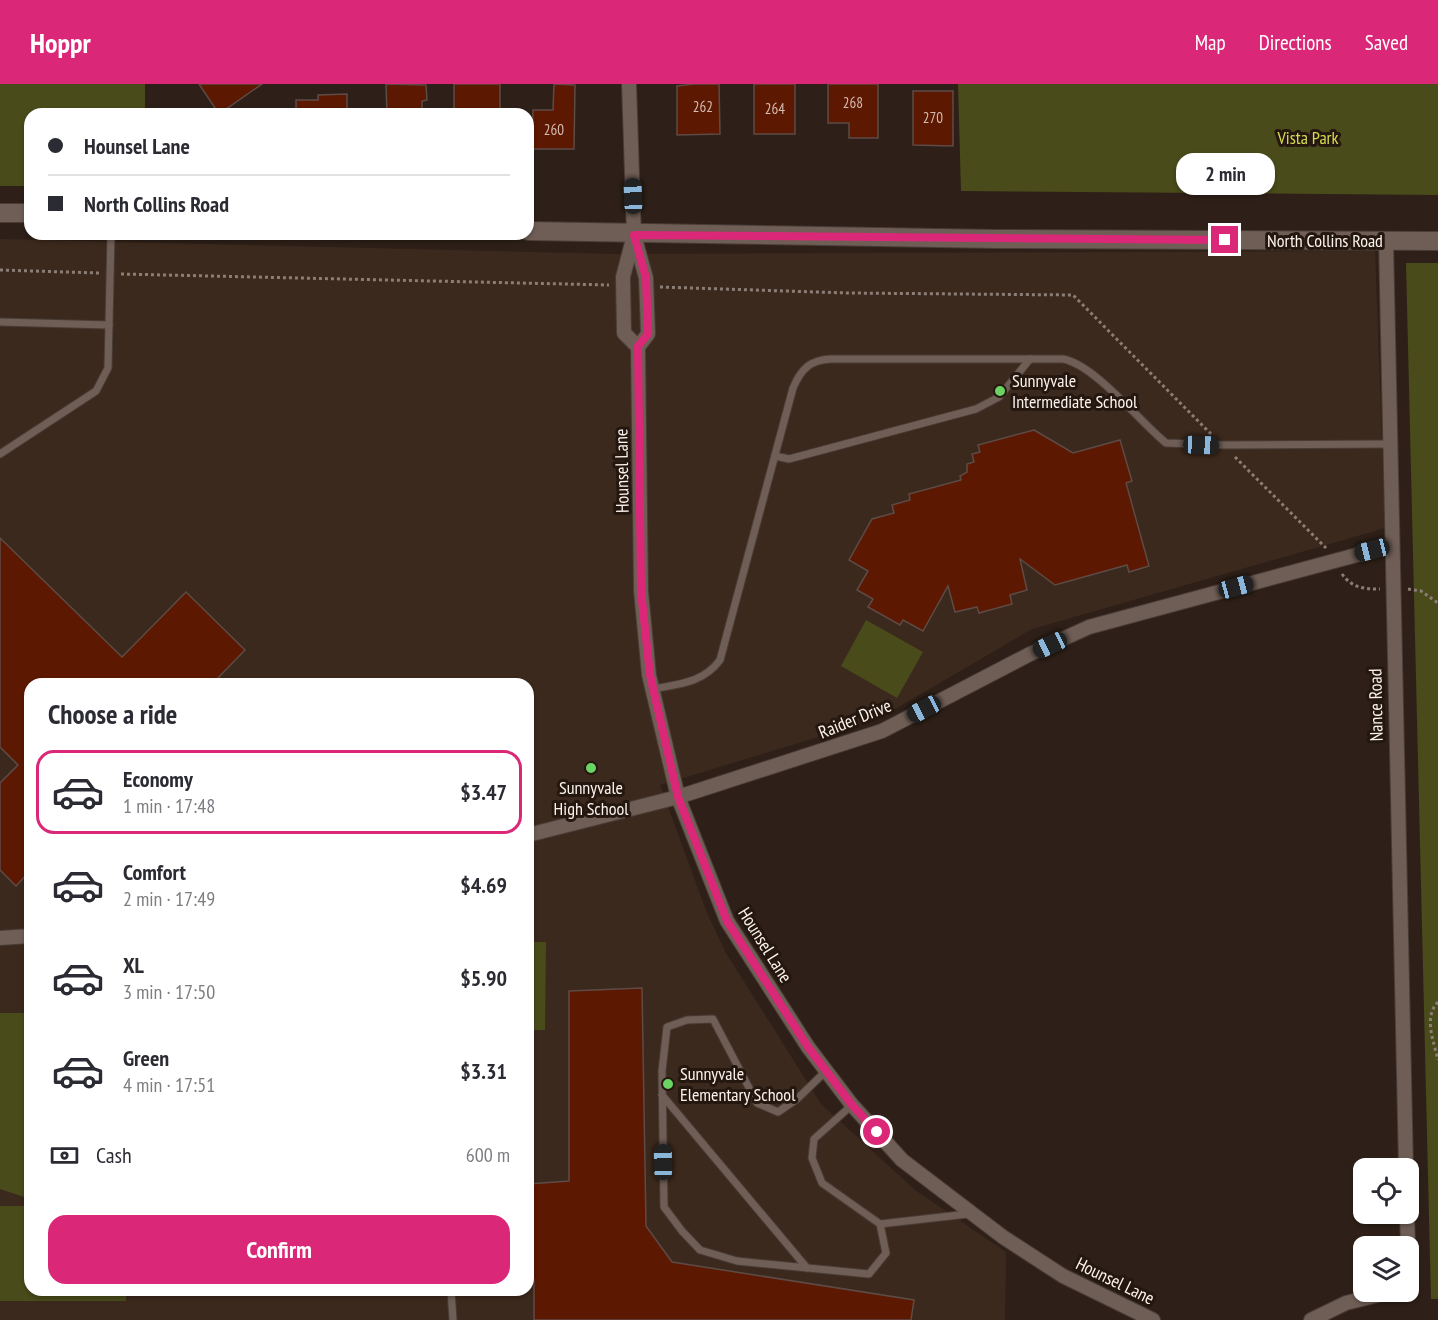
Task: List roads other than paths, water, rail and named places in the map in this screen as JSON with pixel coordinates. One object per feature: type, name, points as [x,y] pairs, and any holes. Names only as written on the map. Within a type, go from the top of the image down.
[{"type":"street","points":[[629,84],[634,235]]},
{"type":"street","points":[[0,213],[24,213]]},
{"type":"street","name":"North Collins Road","points":[[534,231],[634,235],[1438,241]]},
{"type":"street","name":"Hounsel Lane","points":[[634,235],[624,286],[624,333],[638,346]]},
{"type":"street","name":"Hounsel Lane","points":[[634,235],[646,286],[648,334],[638,346],[641,591],[653,689],[678,797],[727,921],[826,1071],[852,1105],[902,1160],[968,1214],[1063,1276],[1153,1320]]},
{"type":"street","name":"Nance Road","points":[[1386,241],[1390,546],[1406,1158]]},
{"type":"street","name":"Raider Drive","points":[[534,833],[678,797],[882,731],[1030,654],[1089,627],[1390,546]]},
{"type":"street","points":[[0,938],[24,936]]},
{"type":"street","points":[[1311,1320],[1353,1301]]},
{"type":"lane","points":[[0,454],[96,391],[108,368],[111,240]]},
{"type":"lane","points":[[0,322],[109,325]]},
{"type":"lane","points":[[775,456],[789,459],[976,409],[999,397],[1030,358]]},
{"type":"lane","points":[[653,689],[694,681],[713,670],[720,660],[793,388],[805,367],[813,362],[831,359],[1030,358],[1076,361],[1166,443],[1223,446],[1388,444]]},
{"type":"lane","points":[[826,1071],[796,1099],[778,1112],[757,1103],[713,1019],[687,1020],[667,1027],[662,1071],[664,1207],[700,1250],[737,1261],[869,1274],[886,1253],[880,1224]]},
{"type":"lane","points":[[662,1095],[807,1268]]},
{"type":"lane","points":[[852,1105],[814,1138],[812,1158],[822,1183],[880,1224],[968,1214]]},
{"type":"lane","points":[[451,1296],[453,1320]]},
{"type":"place","name":"Sunnyvale Intermediate School","points":[[1000,391]]},
{"type":"place","name":"Sunnyvale High School","points":[[591,768]]},
{"type":"place","name":"Sunnyvale Elementary School","points":[[668,1084]]},
{"type":"park label","name":"Vista Park","points":[[1308,138]]}]
